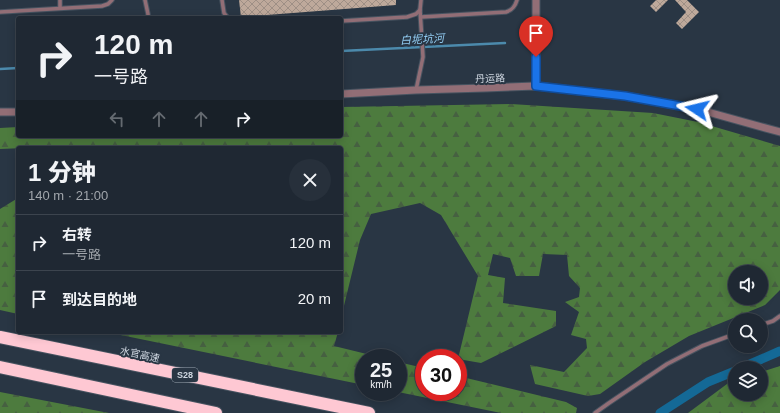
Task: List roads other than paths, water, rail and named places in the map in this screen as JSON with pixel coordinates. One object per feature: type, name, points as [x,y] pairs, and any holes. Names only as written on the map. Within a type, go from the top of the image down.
[{"type":"highway","name":"水官高速","points":[[0,337],[369,413]]},
{"type":"highway","points":[[0,368],[216,413]]},
{"type":"street","points":[[536,0],[536,86]]},
{"type":"street","name":"丹运路","points":[[343,94],[536,86],[625,96],[697,109],[780,132]]},
{"type":"street","points":[[0,112],[16,112]]},
{"type":"lane","points":[[60,0],[60,8]]},
{"type":"lane","points":[[0,12],[102,6],[108,4],[112,0]]},
{"type":"lane","points":[[145,0],[148,16]]},
{"type":"lane","points":[[222,0],[224,13],[226,16]]},
{"type":"lane","points":[[416,90],[423,57],[420,10],[421,0]]},
{"type":"lane","points":[[421,17],[506,12],[511,10],[516,4],[517,0]]},
{"type":"lane","points":[[343,21],[407,17],[416,14],[420,10]]},
{"type":"lane","points":[[768,323],[780,316]]},
{"type":"lane","points":[[595,413],[667,364],[702,346],[728,337]]},
{"type":"waterway","name":"白坭坑河","points":[[343,51],[505,43]]},
{"type":"waterway","name":"白坭坑河","points":[[0,69],[16,68]]},
{"type":"waterway","points":[[757,361],[780,351]]},
{"type":"waterway","points":[[660,413],[708,382],[728,374]]}]
